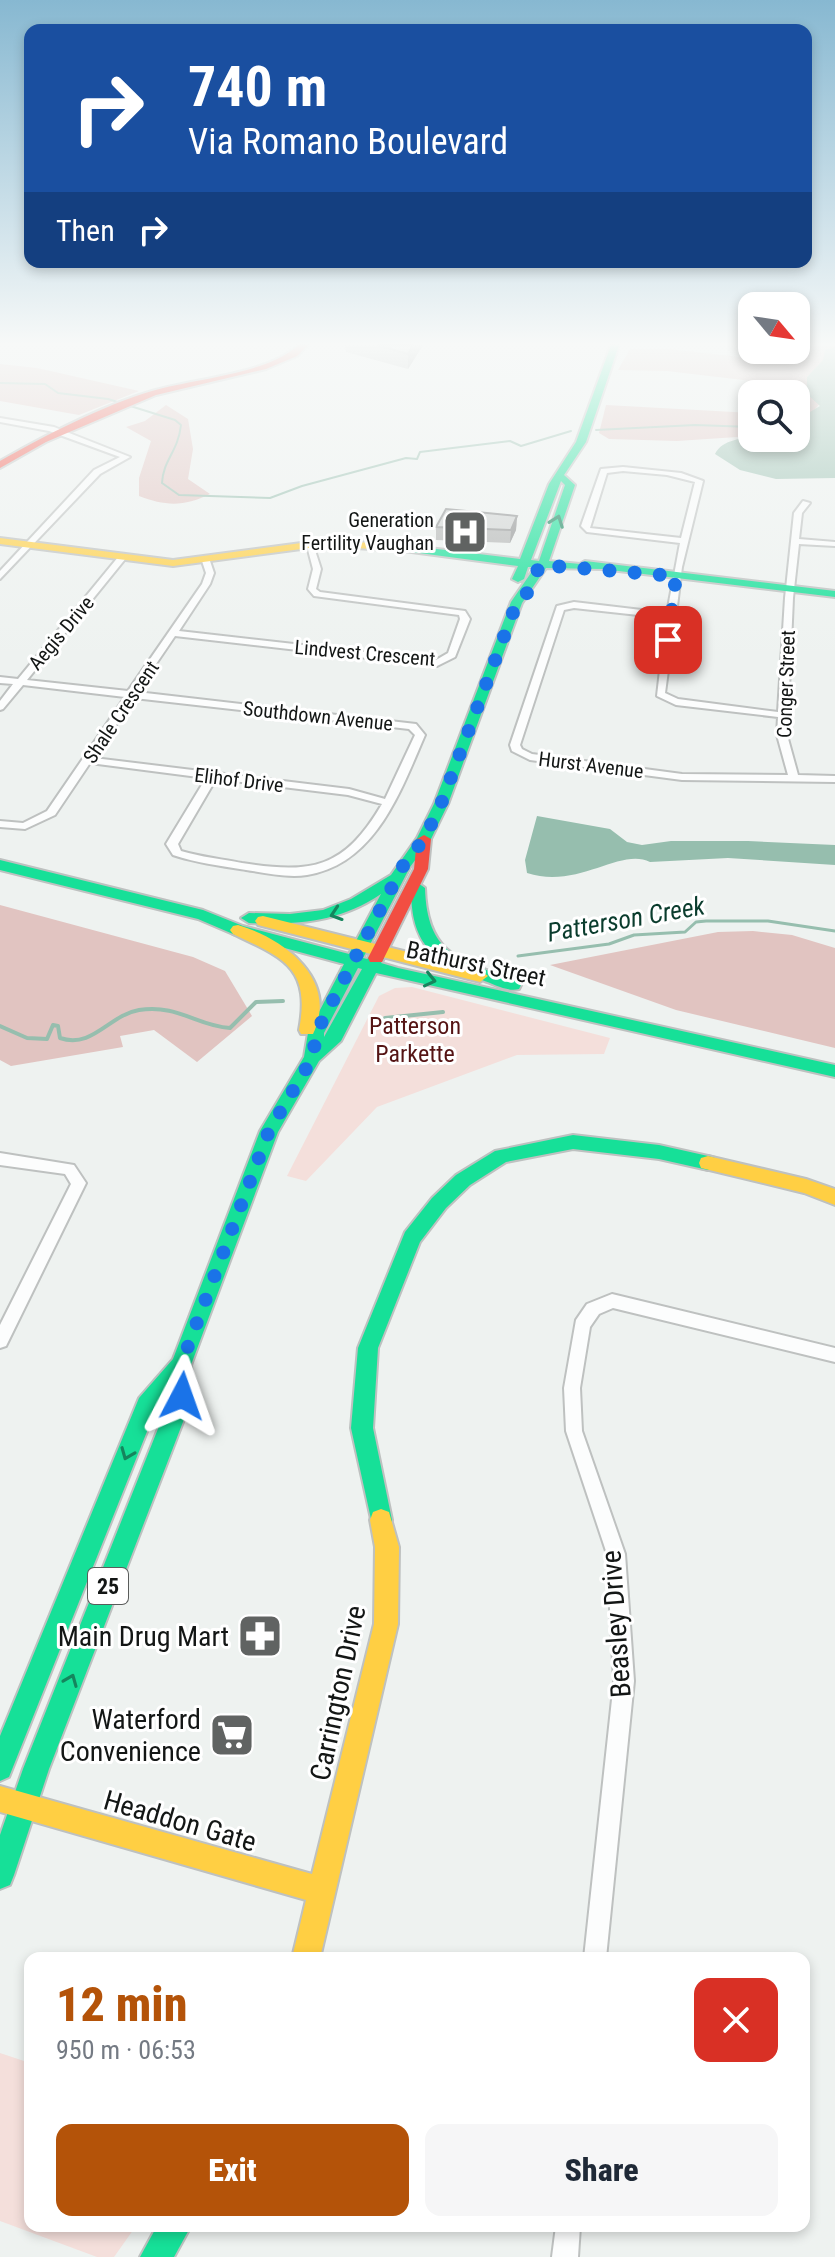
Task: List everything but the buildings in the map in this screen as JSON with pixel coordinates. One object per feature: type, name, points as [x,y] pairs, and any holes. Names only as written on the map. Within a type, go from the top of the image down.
[{"type":"main road","points":[[0,465],[27,450]]},
{"type":"main road","name":"25","points":[[367,956],[400,871],[424,839],[462,751],[517,602],[526,595],[554,484],[563,478],[574,450]]},
{"type":"main road","points":[[0,541],[122,558],[206,561],[309,544],[372,544],[478,556],[486,553],[533,561],[835,594]]},
{"type":"main road","name":"25","points":[[0,1875],[24,1805],[182,1396],[181,1365],[269,1131],[313,1057],[316,1033],[421,869],[424,839]]},
{"type":"main road","name":"Bathurst Street","points":[[0,865],[367,956],[507,998],[555,1005],[835,1071]]},
{"type":"main road","points":[[421,869],[414,910],[417,930],[423,938],[445,957],[513,985]]},
{"type":"main road","points":[[243,924],[316,920],[343,914],[370,899],[400,871]]},
{"type":"main road","points":[[243,924],[305,969],[315,997],[285,1104]]},
{"type":"main road","name":"Bathurst Street","points":[[367,956],[513,985],[555,1005]]},
{"type":"main road","name":"Carrington Drive","points":[[307,1952],[386,1624],[387,1547],[362,1428],[368,1348],[412,1238],[439,1203],[463,1180],[501,1156],[573,1142],[659,1152],[806,1186],[835,1197]]},
{"type":"main road","name":"25","points":[[0,1768],[150,1398],[181,1365]]},
{"type":"main road","name":"Headdon Gate","points":[[0,1799],[321,1890]]},
{"type":"main road","points":[[156,2257],[171,2232]]},
{"type":"street","points":[[0,576],[97,472],[126,457],[109,450]]},
{"type":"street","points":[[684,541],[587,530],[585,526],[604,471],[617,469],[695,478],[699,484],[676,576],[673,616],[659,689],[662,696],[678,702],[782,715]]},
{"type":"street","name":"Conger Street","points":[[794,779],[783,745],[782,715],[798,513],[806,503]]},
{"type":"street","points":[[795,541],[835,544]]},
{"type":"street","name":"Lindvest Crescent","points":[[174,633],[437,663],[452,655],[465,619],[462,613],[317,594],[312,589],[317,569],[309,544]]},
{"type":"street","name":"Aegis Drive","points":[[0,707],[122,558]]},
{"type":"street","name":"Shale Crescent","points":[[0,824],[25,826],[51,813],[206,584],[210,573],[206,561]]},
{"type":"street","name":"Hurst Avenue","points":[[673,616],[574,605],[561,607],[543,652],[515,745],[517,751],[528,757],[682,777],[835,779]]},
{"type":"street","name":"Southdown Avenue","points":[[0,680],[412,726],[420,735],[389,803],[345,859],[305,872],[192,858],[177,853],[172,844],[212,777]]},
{"type":"street","name":"Elihof Drive","points":[[88,760],[349,792],[389,803]]},
{"type":"street","points":[[0,1159],[69,1169],[79,1183],[0,1341]]},
{"type":"street","name":"Beasley Drive","points":[[596,1952],[624,1681],[616,1554],[574,1431],[572,1388],[582,1325],[593,1309],[612,1301],[835,1355]]},
{"type":"street","points":[[565,2257],[567,2232]]},
{"type":"green space","name":"Patterson Parkette","points":[[412,987],[610,1038],[604,1054],[517,1055],[377,1107],[306,1181],[287,1176],[379,996],[395,988]]},
{"type":"green space","points":[[0,2053],[24,2061],[24,2230],[0,2221]]},
{"type":"green space","points":[[30,2232],[132,2232],[114,2257],[97,2257]]},
{"type":"shaded area","points":[[148,450],[193,450],[188,479],[210,494],[183,503],[157,502],[139,496],[139,478]]},
{"type":"shaded area","points":[[718,450],[835,450],[835,478],[776,479],[740,470],[715,454]]},
{"type":"shaded area","points":[[537,816],[610,829],[627,842],[642,845],[671,841],[748,841],[835,845],[835,865],[728,858],[650,862],[638,859],[580,873],[546,877],[527,873],[525,860]]},
{"type":"shaded area","points":[[0,905],[193,957],[225,971],[252,1016],[197,1062],[154,1030],[120,1036],[123,1047],[11,1066],[0,1060]]},
{"type":"shaded area","points":[[753,931],[792,935],[835,948],[835,1048],[676,1010],[550,965],[718,932]]},
{"type":"waterway","points":[[173,450],[162,483],[179,495],[270,498],[302,486],[406,458],[417,459],[420,452],[434,450]]},
{"type":"waterway","name":"Patterson Creek","points":[[518,956],[609,944],[634,935],[685,932],[696,922],[706,921],[768,921],[835,931]]},
{"type":"waterway","name":"Patterson Creek","points":[[0,1026],[27,1038],[47,1039],[53,1025],[58,1026],[60,1038],[82,1039],[128,1013],[153,1009],[230,1028],[256,1002],[283,1001]]},
{"type":"waterway","name":"Patterson Creek","points":[[385,1018],[443,1012]]},
{"type":"traffic: fast","points":[[518,579],[554,484],[576,450]]},
{"type":"traffic: fast","points":[[313,1057],[316,1033],[403,866],[424,839],[441,804],[517,602],[536,576],[550,547],[570,485],[563,478]]},
{"type":"traffic: fast","points":[[404,548],[510,562],[597,568]]},
{"type":"traffic: fast","points":[[585,564],[835,594]]},
{"type":"traffic: fast","points":[[0,865],[203,915],[238,930],[398,973],[835,1071]]},
{"type":"traffic: fast","points":[[249,918],[290,919],[324,915],[356,903],[390,880]]},
{"type":"traffic: fast","points":[[418,888],[418,911],[431,944],[457,964],[513,985]]},
{"type":"traffic: fast","points":[[0,1875],[36,1769],[182,1396],[181,1365],[269,1131],[313,1057],[335,1037],[376,958]]},
{"type":"traffic: fast","points":[[381,1520],[362,1428],[368,1348],[412,1238],[439,1203],[463,1180],[501,1156],[573,1142],[659,1152],[708,1163]]},
{"type":"traffic: fast","points":[[0,1768],[150,1398],[181,1365]]},
{"type":"traffic: fast","points":[[156,2257],[171,2232]]},
{"type":"traffic: slow","points":[[0,541],[173,563],[324,543],[404,548]]},
{"type":"traffic: slow","points":[[263,921],[480,976]]},
{"type":"traffic: slow","points":[[238,930],[286,956],[306,977],[311,1009],[307,1030]]},
{"type":"traffic: slow","points":[[708,1163],[806,1186],[835,1197]]},
{"type":"traffic: slow","points":[[307,1952],[386,1624],[387,1547],[381,1520]]},
{"type":"traffic: slow","points":[[0,1799],[321,1890]]},
{"type":"traffic: jam","points":[[0,465],[25,450]]},
{"type":"traffic: jam","points":[[376,958],[421,869],[424,839]]},
{"type":"place","name":"Generation Fertility Vaughan","points":[[465,532]]},
{"type":"place","name":"Main Drug Mart","points":[[260,1636]]},
{"type":"place","name":"Waterford Convenience","points":[[232,1735]]},
{"type":"route","points":[[182,1396],[181,1365],[269,1131],[313,1057],[316,1033],[403,866],[424,839],[441,804],[517,602],[526,595],[540,565],[676,576],[668,640]]}]
